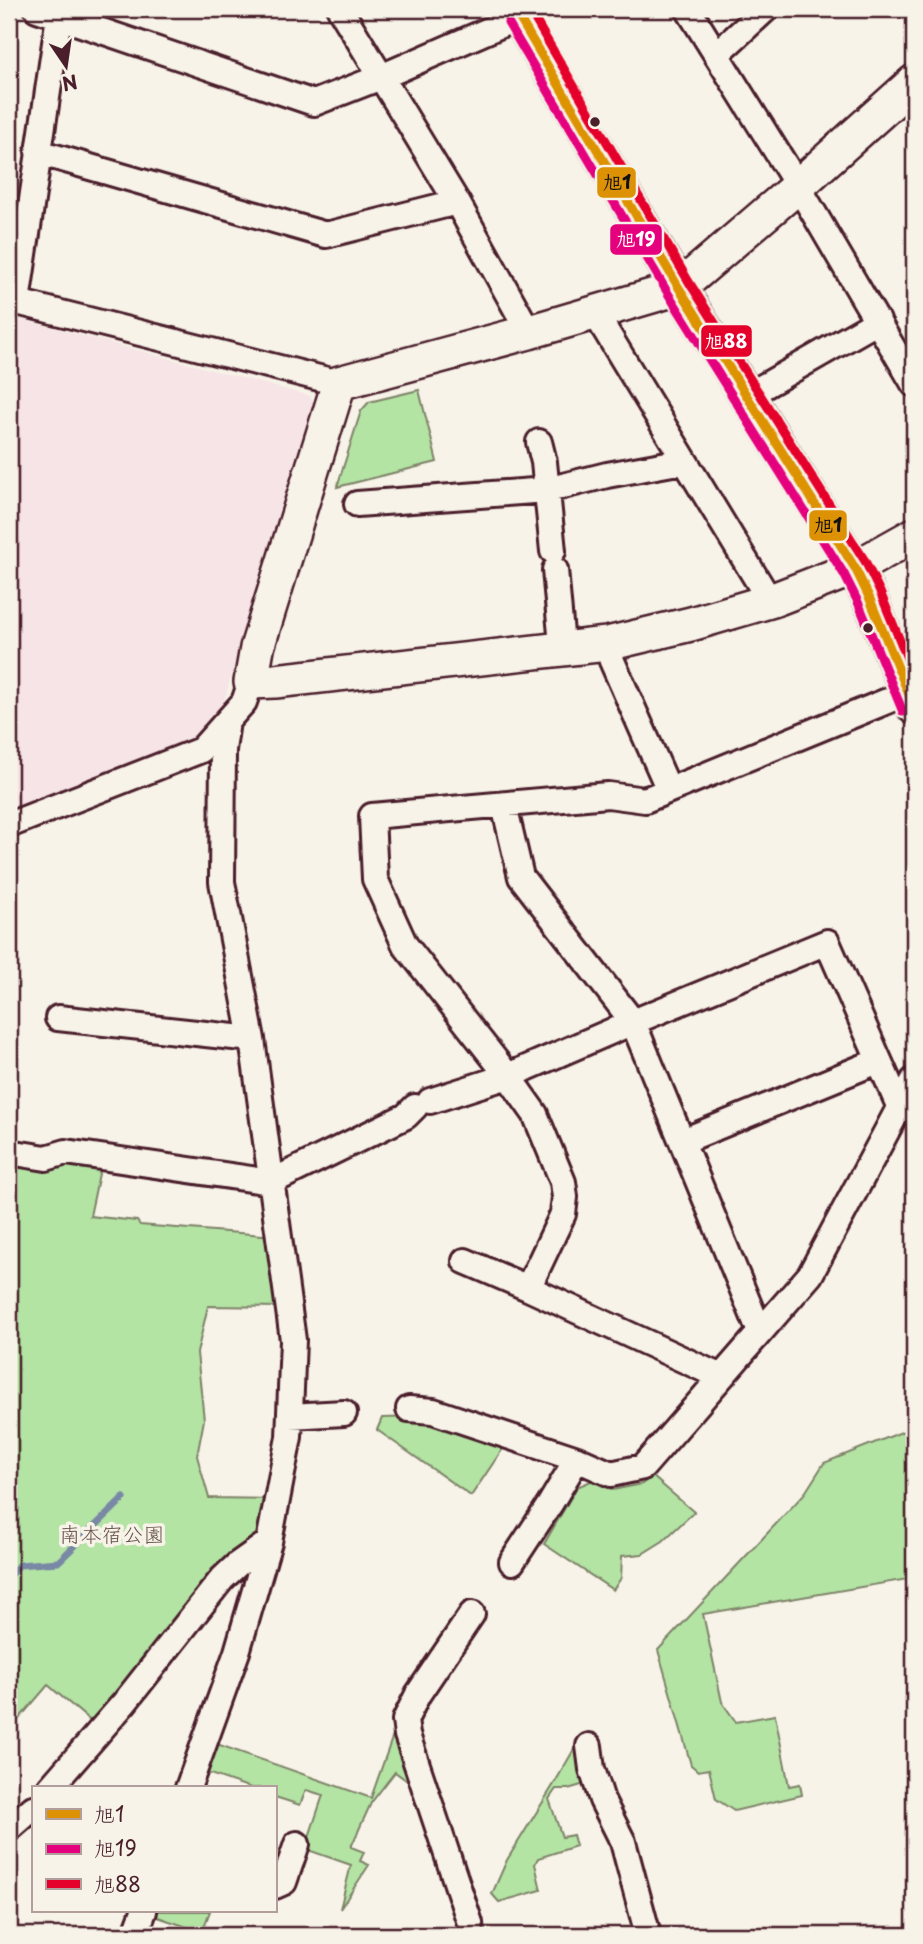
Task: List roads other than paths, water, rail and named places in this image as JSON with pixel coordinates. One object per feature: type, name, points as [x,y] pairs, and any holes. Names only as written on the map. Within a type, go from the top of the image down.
[{"type":"street","points":[[340,9],[457,202],[529,332]]},
{"type":"street","points":[[688,9],[798,186],[914,384]]},
{"type":"street","points":[[717,54],[766,9]]},
{"type":"street","points":[[528,1288],[563,1214],[563,1182],[535,1114],[405,945],[375,878],[372,816],[608,795],[645,800],[912,697],[855,568],[679,288],[521,11],[381,77],[314,103],[52,11],[38,152],[13,301],[339,383],[679,288],[914,82]]},
{"type":"street","points":[[38,152],[326,234],[457,202]]},
{"type":"street","points":[[595,313],[770,601]]},
{"type":"street","points":[[747,396],[878,321]]},
{"type":"street","points":[[9,825],[201,750],[244,702],[251,682],[257,648],[339,383]]},
{"type":"street","points":[[539,442],[544,463],[561,634]]},
{"type":"street","points":[[357,504],[547,490],[607,475],[678,462],[683,458]]},
{"type":"street","points":[[251,682],[299,679],[607,644],[770,601],[855,568],[914,536]]},
{"type":"street","points":[[607,644],[669,790]]},
{"type":"street","points":[[189,1786],[237,1652],[269,1542],[289,1437],[293,1340],[252,1039],[222,882],[223,750],[228,721]]},
{"type":"street","points":[[504,805],[521,877],[633,1022],[760,1332]]},
{"type":"street","points":[[9,1152],[46,1158],[66,1152],[271,1182],[406,1116],[423,1104],[508,1076],[827,942],[900,1108]]},
{"type":"street","points":[[58,1018],[252,1039]]},
{"type":"street","points":[[682,1141],[878,1061]]},
{"type":"street","points":[[409,1409],[433,1410],[611,1474],[643,1467],[810,1276],[914,1080]]},
{"type":"street","points":[[466,1261],[721,1377]]},
{"type":"street","points":[[290,1416],[344,1413]]},
{"type":"street","points":[[512,1562],[577,1460]]},
{"type":"street","points":[[52,1786],[125,1702],[222,1578],[269,1542]]},
{"type":"street","points":[[466,1926],[407,1735],[405,1720],[418,1694],[472,1614]]},
{"type":"street","points":[[589,1746],[592,1769],[623,1842],[649,1935]]},
{"type":"street","points":[[9,1829],[32,1809]]},
{"type":"street","points":[[276,1886],[284,1882],[297,1844]]},
{"type":"street","points":[[135,1935],[144,1912]]},
{"type":"waterway","points":[[9,1576],[19,1565],[58,1562],[124,1498]]},
{"type":"park label","name":"南本宿公園","points":[[112,1535]]}]
